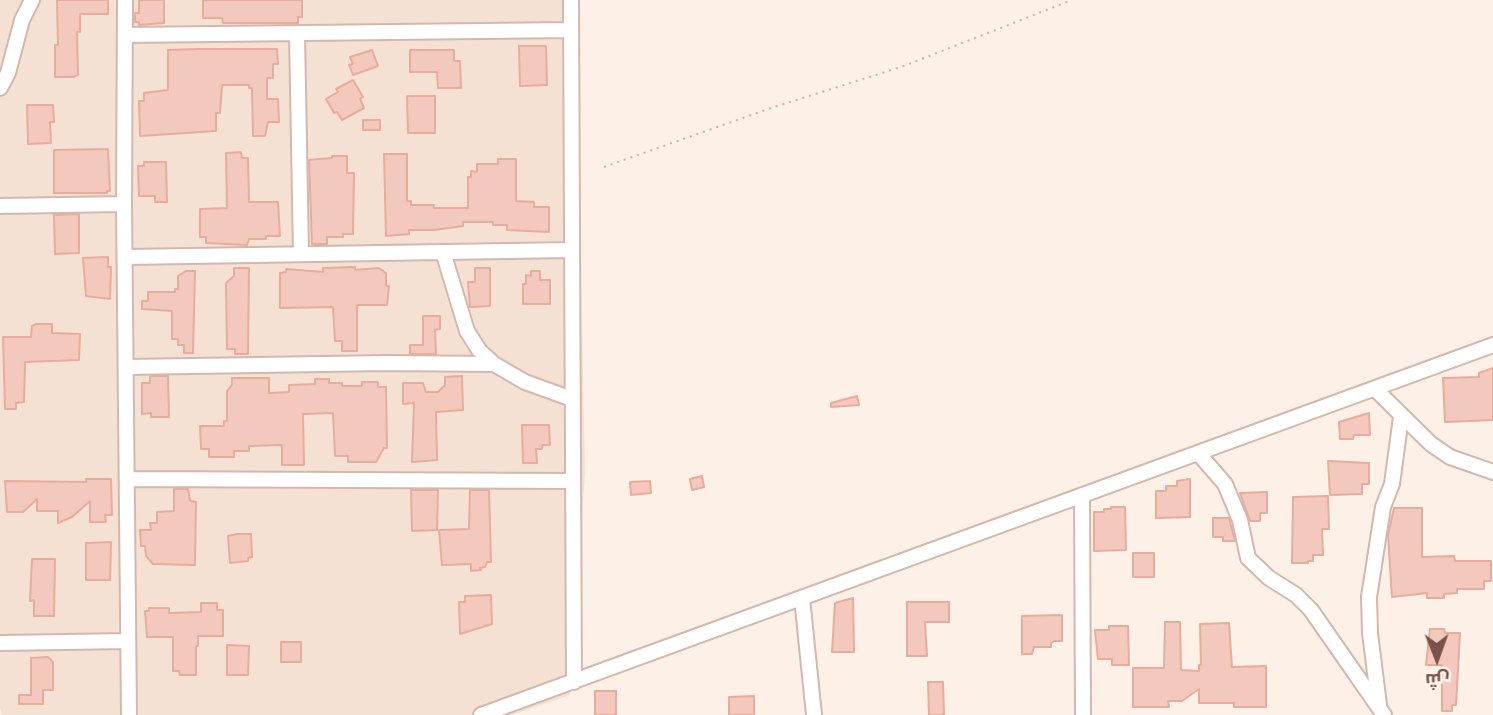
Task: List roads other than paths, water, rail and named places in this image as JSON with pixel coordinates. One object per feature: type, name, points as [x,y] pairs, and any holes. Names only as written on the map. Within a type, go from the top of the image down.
[{"type":"street","points":[[0,88],[8,73],[22,20],[32,0]]},
{"type":"street","points":[[125,0],[124,204],[129,715]]},
{"type":"street","points":[[570,0],[574,682]]},
{"type":"street","points":[[125,35],[571,30]]},
{"type":"street","points":[[297,33],[301,254]]},
{"type":"street","points":[[0,206],[124,204]]},
{"type":"street","points":[[126,257],[571,250]]},
{"type":"street","points":[[443,252],[467,331],[479,350],[494,364],[525,382],[572,399]]},
{"type":"street","points":[[481,715],[508,710],[574,682],[1493,345]]},
{"type":"street","points":[[126,367],[494,364]]},
{"type":"street","points":[[1375,389],[1431,444],[1450,457],[1493,472]]},
{"type":"street","points":[[1384,714],[1370,633],[1369,597],[1383,507],[1392,484],[1401,417]]},
{"type":"street","points":[[1198,453],[1226,484],[1240,520],[1248,558],[1269,578],[1296,594],[1311,610],[1384,714]]},
{"type":"street","points":[[127,479],[573,481]]},
{"type":"street","points":[[1082,495],[1083,715]]},
{"type":"street","points":[[802,598],[814,715]]},
{"type":"street","points":[[0,643],[128,641]]}]
